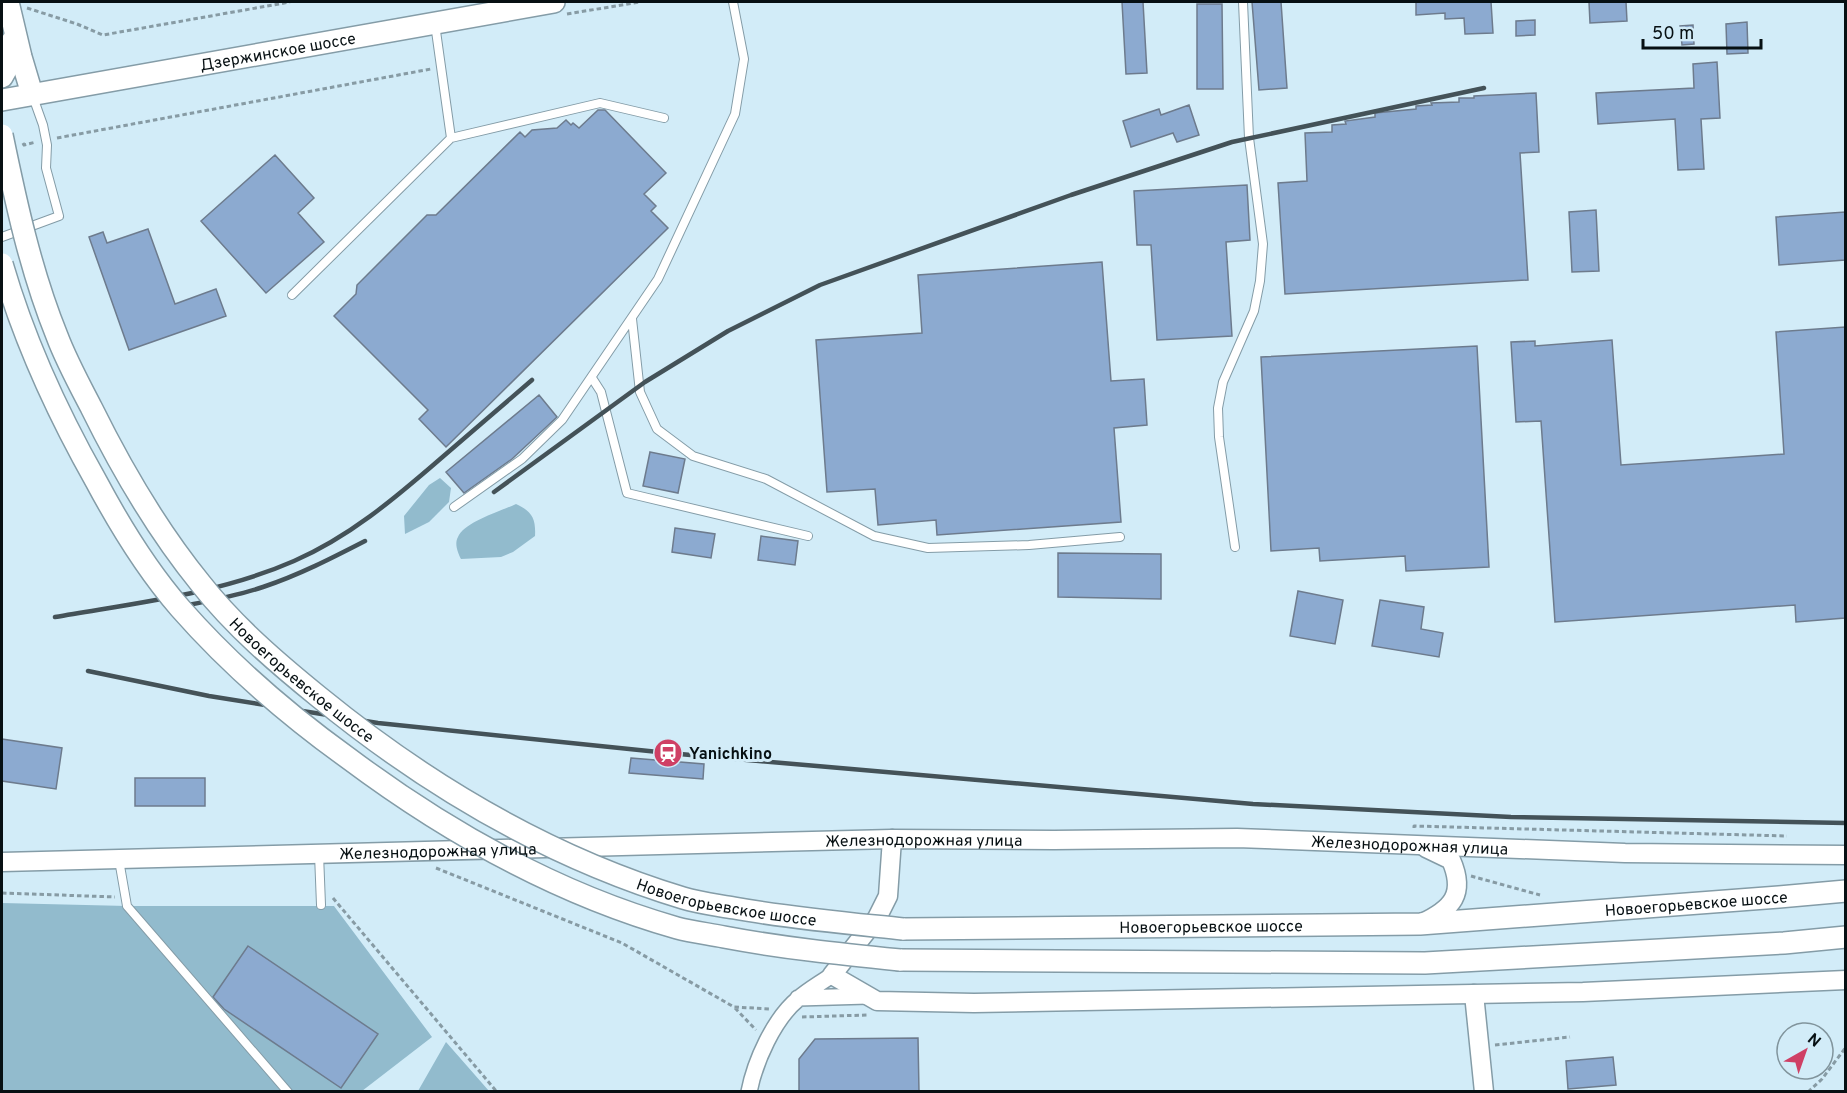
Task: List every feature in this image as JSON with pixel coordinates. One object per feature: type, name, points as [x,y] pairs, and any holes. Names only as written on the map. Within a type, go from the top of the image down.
[{"type":"main road","name":"Дзержинское шоссе","points":[[2,100],[529,4],[554,2]]},
{"type":"main road","points":[[2,77],[13,52],[15,7]]},
{"type":"main road","points":[[15,7],[21,57],[32,94]]},
{"type":"main road","name":"Новоегорьевское шоссе","points":[[10,136],[27,245],[57,336],[109,444],[160,529],[203,587],[240,627],[286,670],[336,711],[432,780],[482,812],[566,854],[617,875],[686,899],[759,912],[903,929],[1420,924],[1845,891]]},
{"type":"main road","name":"Новоегорьевское шоссе","points":[[2,264],[30,348],[51,395],[113,513],[146,564],[179,607],[218,649],[266,694],[317,736],[415,806],[466,839],[606,905],[678,929],[754,943],[900,960],[1425,963],[1773,944],[1845,937]]},
{"type":"street","name":"Железнодорожная улица","points":[[2,862],[892,838],[1054,840],[1237,838],[1625,853],[1845,855]]},
{"type":"street","points":[[749,1092],[753,1072],[767,1042],[786,1011],[798,998],[832,975],[877,918],[888,896],[892,838]]},
{"type":"street","points":[[1416,844],[1436,851],[1451,860],[1457,875],[1458,890],[1452,904],[1440,915],[1420,924]]},
{"type":"street","points":[[832,975],[877,1001],[974,1004],[1583,992],[1845,980]]},
{"type":"street","points":[[1474,994],[1484,1092]]},
{"type":"street","points":[[798,998],[868,996]]},
{"type":"lane","points":[[454,507],[522,459],[562,420],[658,279],[735,114],[744,59],[733,2]]},
{"type":"lane","points":[[1235,547],[1219,437],[1218,408],[1223,382],[1254,311],[1260,281],[1263,244],[1249,138],[1243,2]]},
{"type":"lane","points":[[434,22],[451,138]]},
{"type":"lane","points":[[2,237],[59,216],[46,168],[46,140],[32,94]]},
{"type":"lane","points":[[292,295],[451,138],[600,103],[664,118]]},
{"type":"lane","points":[[632,319],[640,392],[644,402],[657,429],[693,456],[766,479],[874,536],[928,548],[1029,545],[1120,537]]},
{"type":"lane","points":[[592,378],[601,392],[627,493],[808,536]]},
{"type":"lane","points":[[319,852],[321,905]]},
{"type":"lane","points":[[119,860],[127,906],[288,1092]]},
{"type":"path","points":[[15,7],[76,24],[102,35],[290,2]]},
{"type":"path","points":[[10,136],[24,145],[441,67]]},
{"type":"path","points":[[1416,844],[1414,826],[1792,836]]},
{"type":"path","points":[[434,867],[622,943],[734,1007],[767,1042]]},
{"type":"path","points":[[320,883],[497,1092]]},
{"type":"path","points":[[2,892],[126,897]]},
{"type":"path","points":[[734,1007],[786,1011]]},
{"type":"path","points":[[1808,1092],[1822,1079],[1845,1047]]},
{"type":"shaded area","points":[[440,478],[451,488],[449,502],[429,522],[405,534],[404,516],[429,485]]},
{"type":"shaded area","points":[[516,504],[532,516],[535,536],[513,552],[501,557],[461,559],[456,543],[467,526]]},
{"type":"shaded area","points":[[2,903],[127,906],[334,906],[432,1037],[362,1091],[2,1092]]},
{"type":"shaded area","points":[[446,1042],[489,1091],[418,1091]]},
{"type":"building","points":[[1122,2],[1143,2],[1147,73],[1126,74]]},
{"type":"building","points":[[1252,2],[1281,2],[1287,88],[1259,90]]},
{"type":"building","points":[[1416,2],[1491,2],[1493,33],[1465,34],[1464,18],[1445,19],[1445,13],[1416,15]]},
{"type":"building","points":[[1589,2],[1626,2],[1627,21],[1590,23]]},
{"type":"building","points":[[1197,4],[1222,4],[1223,89],[1197,89]]},
{"type":"building","points":[[1535,20],[1535,35],[1516,36],[1516,21]]},
{"type":"building","points":[[1747,22],[1748,53],[1727,54],[1726,24]]},
{"type":"building","points":[[1693,25],[1694,44],[1682,45],[1680,26]]},
{"type":"building","points":[[1717,62],[1720,118],[1701,119],[1704,169],[1678,170],[1675,119],[1598,124],[1596,93],[1694,88],[1693,64]]},
{"type":"building","points":[[1536,93],[1539,152],[1520,153],[1528,280],[1285,294],[1278,183],[1307,181],[1305,133],[1332,132],[1332,125],[1346,124],[1345,121],[1375,117],[1375,113],[1416,109],[1416,106],[1432,105],[1431,103],[1459,102],[1459,98]]},
{"type":"building","points":[[1189,105],[1199,135],[1177,142],[1173,133],[1131,147],[1123,121],[1159,109],[1161,115]]},
{"type":"building","points":[[598,110],[605,110],[666,173],[644,194],[656,206],[651,211],[668,228],[446,447],[419,419],[428,410],[334,316],[356,294],[357,285],[427,215],[436,215],[520,132],[525,137],[532,130],[557,128],[566,120],[579,128]]},
{"type":"building","points":[[275,155],[314,198],[298,213],[324,242],[266,293],[201,221]]},
{"type":"building","points":[[1247,185],[1250,240],[1226,242],[1232,336],[1157,340],[1151,245],[1137,245],[1134,191]]},
{"type":"building","points":[[1596,210],[1599,271],[1572,272],[1569,212]]},
{"type":"building","points":[[1845,212],[1845,260],[1779,265],[1776,217]]},
{"type":"building","points":[[148,229],[175,304],[216,289],[226,316],[129,350],[89,237],[103,232],[107,243]]},
{"type":"building","points":[[1102,262],[1111,381],[1144,379],[1147,425],[1114,428],[1121,522],[937,535],[936,520],[878,525],[875,489],[827,492],[816,340],[922,333],[918,275]]},
{"type":"building","points":[[1845,327],[1845,618],[1796,622],[1795,605],[1555,622],[1541,421],[1516,422],[1511,342],[1535,341],[1535,346],[1612,340],[1621,465],[1784,454],[1776,332]]},
{"type":"building","points":[[1477,346],[1489,567],[1406,571],[1405,556],[1320,561],[1319,548],[1271,551],[1261,357]]},
{"type":"building","points":[[539,395],[557,417],[512,459],[464,493],[446,472]]},
{"type":"building","points":[[650,452],[685,459],[678,493],[643,486]]},
{"type":"building","points":[[675,528],[715,534],[711,558],[672,552]]},
{"type":"building","points":[[761,536],[798,541],[795,565],[758,560]]},
{"type":"building","points":[[1058,553],[1161,554],[1161,599],[1058,597]]},
{"type":"building","points":[[1298,591],[1343,600],[1335,644],[1290,636]]},
{"type":"building","points":[[1380,600],[1424,607],[1421,629],[1443,633],[1439,657],[1372,646]]},
{"type":"building","points":[[2,739],[62,748],[56,789],[2,781]]},
{"type":"building","points":[[631,758],[704,764],[703,779],[629,773]]},
{"type":"building","points":[[135,778],[205,778],[205,806],[135,806]]},
{"type":"building","points":[[248,946],[378,1034],[341,1088],[224,1009],[213,997]]},
{"type":"building","points":[[918,1038],[919,1092],[799,1092],[799,1059],[815,1039]]},
{"type":"building","points":[[1613,1057],[1616,1085],[1568,1089],[1566,1061]]},
{"type":"railway","points":[[494,492],[645,382],[728,331],[820,285],[1071,195],[1232,142],[1484,88]]},
{"type":"railway","points":[[55,617],[207,590],[294,561],[334,541],[388,503],[532,380]]},
{"type":"railway","points":[[173,608],[263,587],[302,572],[365,541]]},
{"type":"railway","points":[[88,671],[209,696],[378,723],[668,753],[1253,804],[1511,817],[1846,823]]},
{"type":"place","name":"Yanichkino","points":[[668,753]]}]
